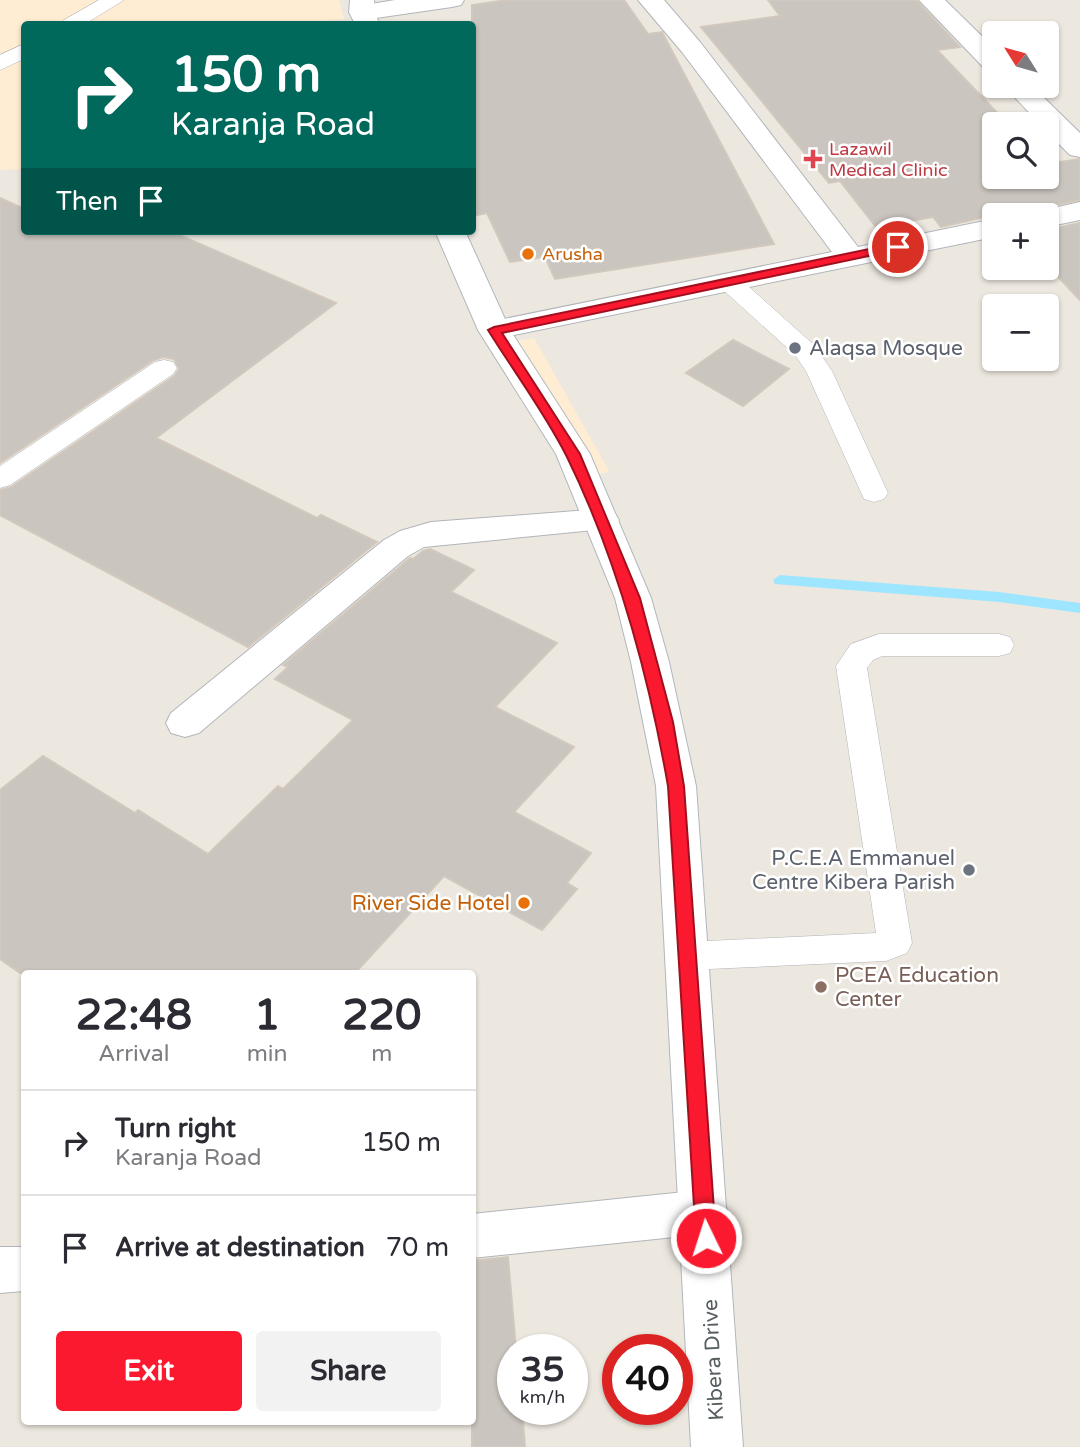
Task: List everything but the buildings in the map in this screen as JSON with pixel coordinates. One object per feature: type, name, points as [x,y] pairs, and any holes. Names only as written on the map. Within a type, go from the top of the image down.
[{"type":"street","points":[[363,12],[452,0]]},
{"type":"street","points":[[650,0],[691,47],[850,256]]},
{"type":"street","points":[[931,0],[982,51]]},
{"type":"street","points":[[1029,98],[1080,149]]},
{"type":"street","points":[[1059,215],[1080,211]]},
{"type":"street","points":[[494,330],[982,230]]},
{"type":"street","name":"Kibera Drive","points":[[452,235],[494,330],[573,454],[602,520],[633,598],[665,722],[676,786],[718,1447]]},
{"type":"street","points":[[185,723],[396,548],[412,539],[431,534],[602,520]]},
{"type":"street","points":[[476,1236],[704,1212]]},
{"type":"street","points":[[0,1270],[21,1269]]},
{"type":"lane","points":[[76,21],[114,0]]},
{"type":"lane","points":[[0,64],[21,52]]},
{"type":"lane","points":[[730,283],[805,350],[819,371],[874,493]]},
{"type":"lane","points":[[0,480],[164,368]]},
{"type":"lane","points":[[687,956],[886,947],[895,943],[852,666],[862,652],[879,645],[999,645]]},
{"type":"shaded area","points":[[0,0],[339,0],[344,19],[322,21],[21,21],[21,169],[0,169]]},
{"type":"shaded area","points":[[534,338],[609,471],[584,480],[510,342]]},
{"type":"waterway","points":[[780,580],[999,597],[1080,608]]},
{"type":"place","name":"Lazawil Medical Clinic","points":[[813,159]]},
{"type":"place","name":"Arusha","points":[[528,254]]},
{"type":"place","name":"Alaqsa Mosque","points":[[795,348]]},
{"type":"place","name":"P.C.E.A Emmanuel Centre Kibera Parish","points":[[969,870]]},
{"type":"place","name":"River Side Hotel","points":[[524,903]]},
{"type":"place","name":"PCEA Education Center","points":[[821,987]]},
{"type":"route","points":[[706,1238],[676,786],[665,722],[633,598],[592,497],[573,454],[494,330],[898,247]]}]
